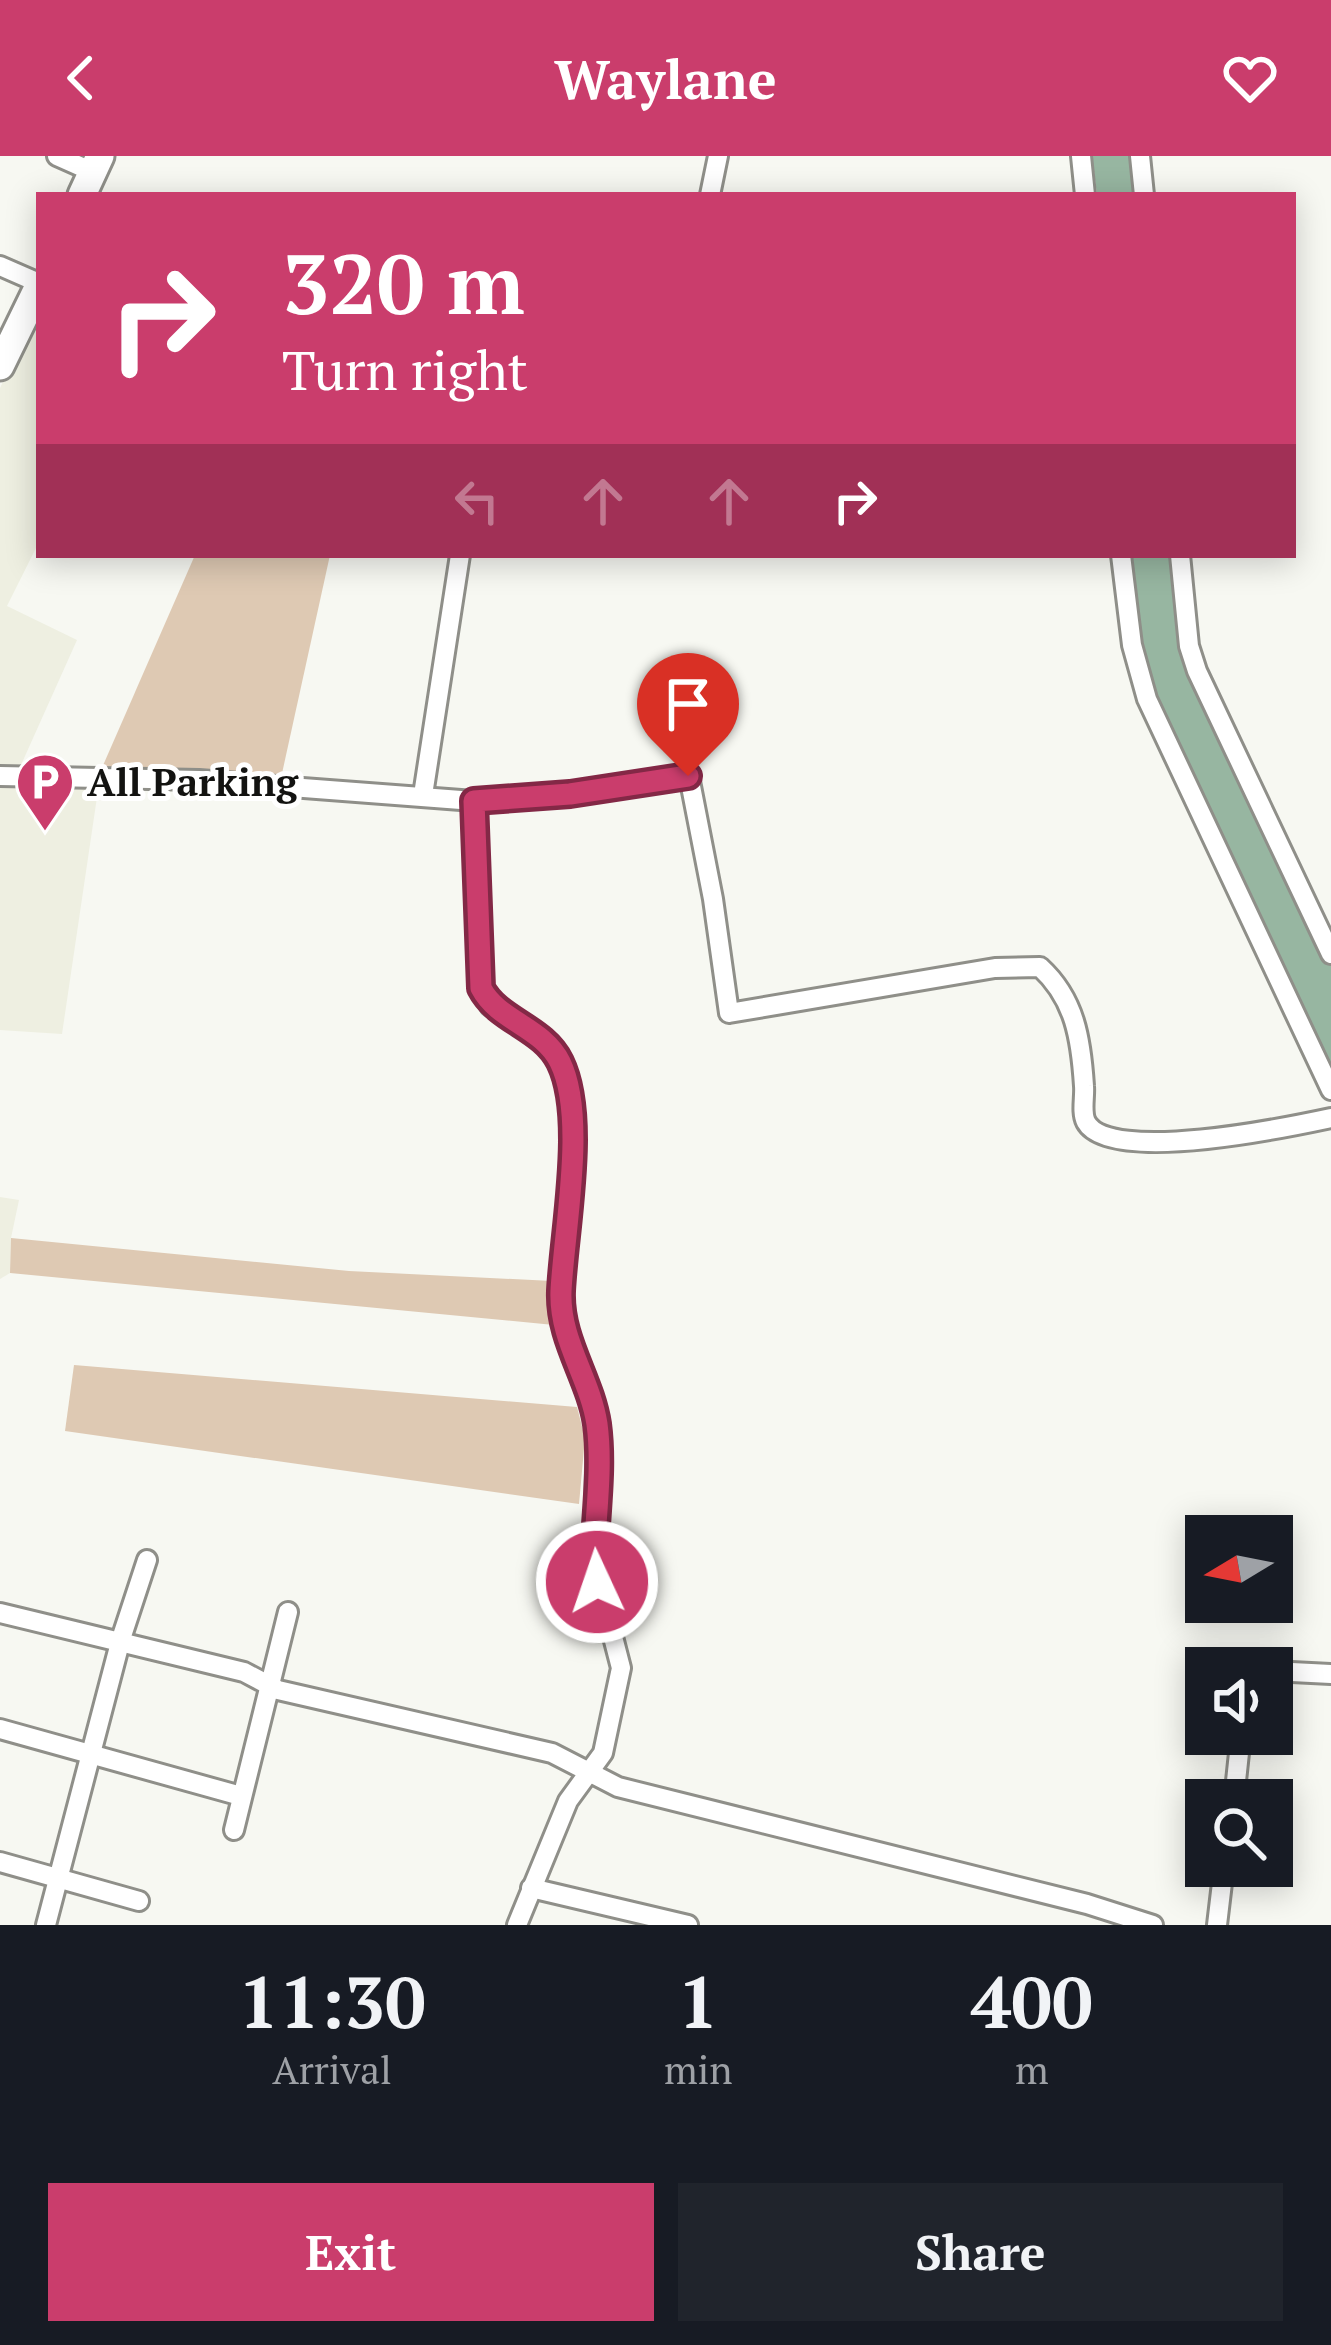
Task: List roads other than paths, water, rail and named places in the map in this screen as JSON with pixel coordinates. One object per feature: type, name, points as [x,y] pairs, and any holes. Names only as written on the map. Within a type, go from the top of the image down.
[{"type":"main road","points":[[0,366],[36,291]]},
{"type":"street","points":[[57,156],[91,174]]},
{"type":"street","points":[[711,192],[718,156]]},
{"type":"street","points":[[1081,156],[1085,192]]},
{"type":"street","points":[[1140,156],[1144,192]]},
{"type":"street","points":[[0,266],[36,284]]},
{"type":"street","points":[[423,795],[460,558]]},
{"type":"street","points":[[1121,558],[1132,645],[1147,699],[1331,1090]]},
{"type":"street","points":[[1180,558],[1189,646],[1197,671],[1331,954]]},
{"type":"street","points":[[0,776],[199,780],[474,801],[570,794],[688,776],[729,1013],[995,968],[1040,967],[1059,984],[1071,1007],[1081,1046],[1084,1119],[1095,1134],[1118,1141],[1157,1143],[1331,1118]]},
{"type":"street","points":[[474,801],[481,988],[490,1006],[535,1033],[559,1059],[570,1092],[572,1157],[561,1296],[566,1338],[597,1421],[594,1563],[621,1668],[603,1753],[568,1801],[517,1925]]},
{"type":"street","points":[[46,1925],[121,1639],[147,1560]]},
{"type":"street","points":[[234,1829],[288,1612]]},
{"type":"street","points":[[0,1613],[244,1672],[278,1690],[552,1754],[618,1787],[1087,1904],[1153,1925]]},
{"type":"street","points":[[1293,1672],[1331,1674]]},
{"type":"street","points":[[0,1729],[241,1796]]},
{"type":"street","points":[[0,1862],[139,1901]]},
{"type":"street","points":[[1217,1925],[1222,1887]]},
{"type":"street","points":[[531,1888],[688,1925]]},
{"type":"place","name":"All Parking","points":[[45,833]]}]
